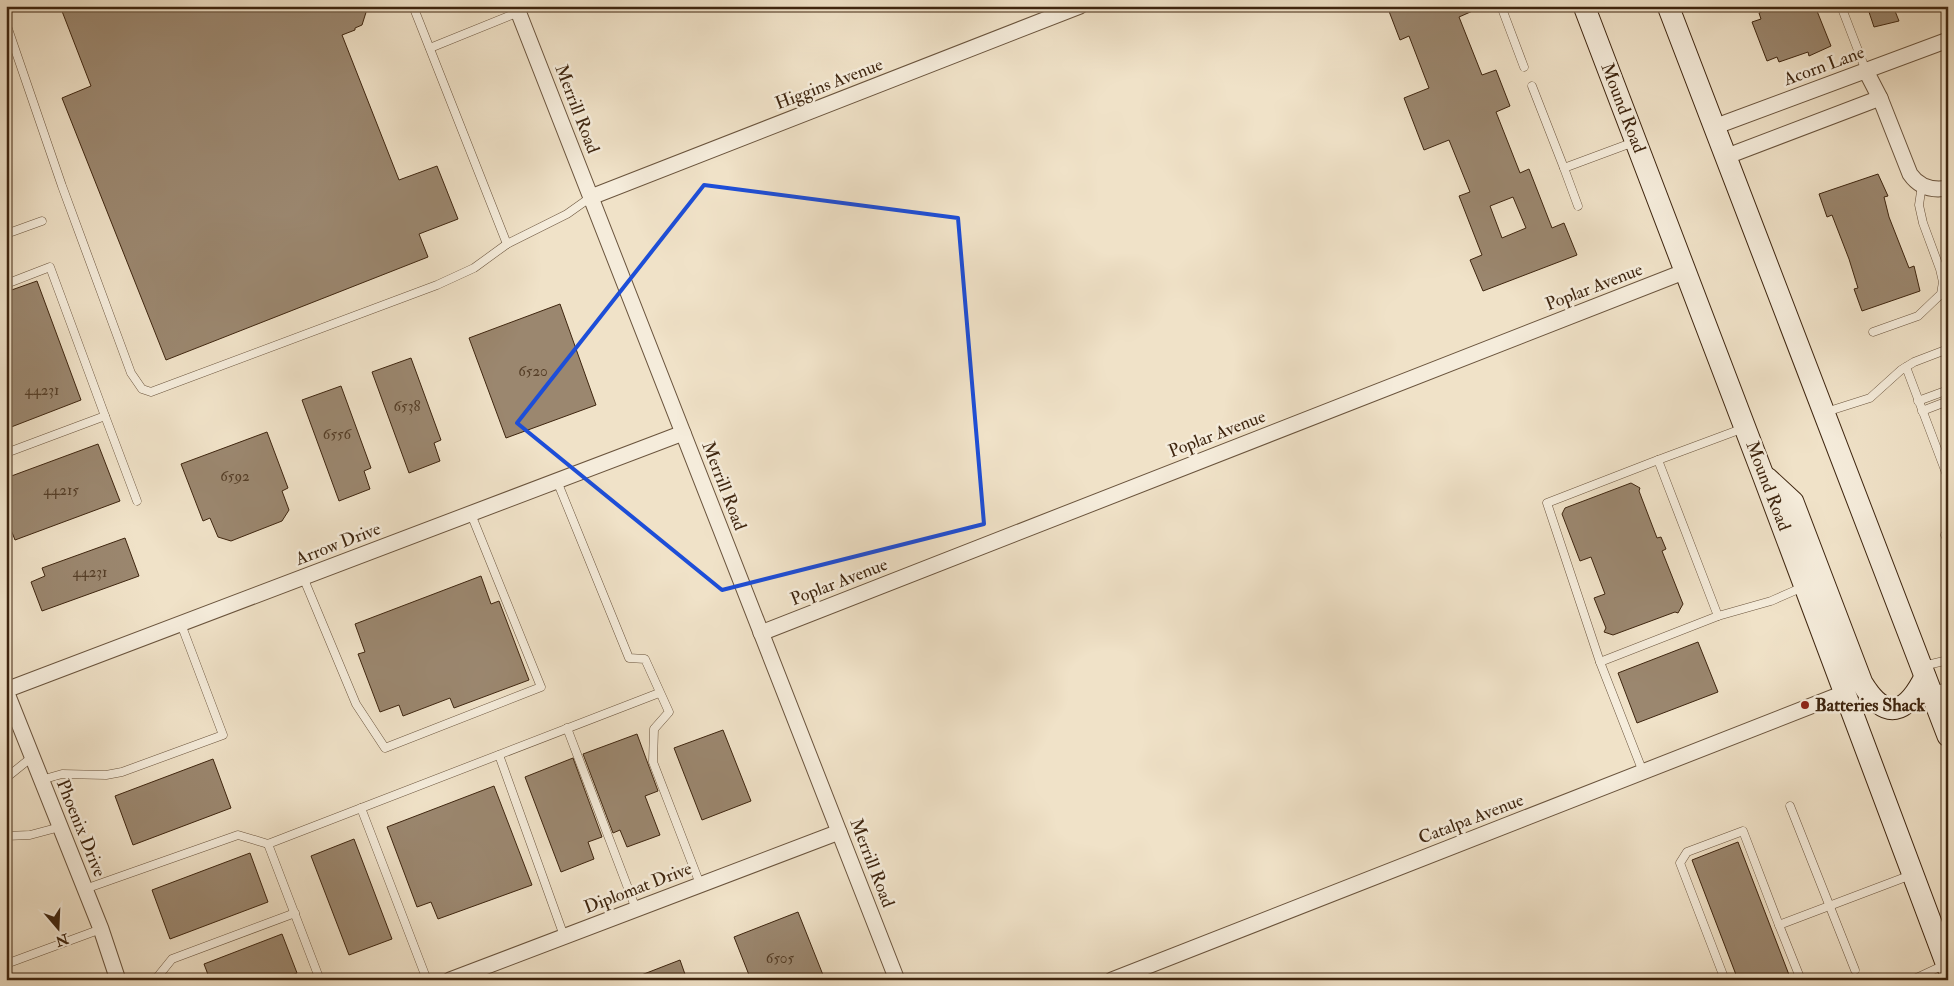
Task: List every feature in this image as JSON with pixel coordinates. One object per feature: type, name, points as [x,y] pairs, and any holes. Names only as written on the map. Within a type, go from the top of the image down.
[{"type":"main road","name":"Mound Road","points":[[1584,6],[1763,474],[1793,502],[1814,584]]},
{"type":"main road","points":[[1668,6],[1824,413],[1931,681],[1948,736]]},
{"type":"main road","points":[[1814,584],[1862,683],[1876,702],[1889,709],[1900,707],[1909,702],[1931,681]]},
{"type":"main road","points":[[1814,584],[1844,693],[1947,960]]},
{"type":"street","name":"Higgins Avenue","points":[[591,197],[1080,6]]},
{"type":"street","name":"Merrill Road","points":[[518,9],[897,980]]},
{"type":"street","name":"Acorn Lane","points":[[1714,127],[1948,40]]},
{"type":"street","points":[[1866,71],[1880,98],[1910,174],[1922,186],[1940,189],[1948,188]]},
{"type":"street","points":[[1725,157],[1880,98]]},
{"type":"street","name":"Poplar Avenue","points":[[761,632],[1686,271]]},
{"type":"street","name":"Arrow Drive","points":[[6,691],[684,433]]},
{"type":"street","name":"Phoenix Drive","points":[[6,691],[101,929],[118,980]]},
{"type":"street","name":"Catalpa Avenue","points":[[1112,980],[1844,693]]},
{"type":"street","name":"Diplomat Drive","points":[[450,980],[839,832]]},
{"type":"lane","points":[[414,6],[507,244]]},
{"type":"lane","points":[[1501,6],[1524,67]]},
{"type":"lane","points":[[1841,6],[1866,71]]},
{"type":"lane","points":[[430,48],[518,9]]},
{"type":"lane","points":[[6,23],[62,186],[131,373],[142,389],[151,392],[437,285],[474,268],[507,244],[567,214],[591,197]]},
{"type":"lane","points":[[1532,86],[1578,206]]},
{"type":"lane","points":[[1564,168],[1636,141]]},
{"type":"lane","points":[[1873,332],[1918,316],[1941,294],[1943,282],[1940,269],[1923,223],[1919,205],[1922,186]]},
{"type":"lane","points":[[6,234],[42,221]]},
{"type":"lane","points":[[6,284],[50,267],[137,501]]},
{"type":"lane","points":[[1824,413],[1870,398],[1906,367],[1948,349]]},
{"type":"lane","points":[[1906,367],[1948,478]]},
{"type":"lane","points":[[1918,401],[1948,390]]},
{"type":"lane","points":[[1922,411],[1948,401]]},
{"type":"lane","points":[[6,453],[105,416]]},
{"type":"lane","points":[[1644,772],[1600,662],[1547,503],[1746,428]]},
{"type":"lane","points":[[1658,460],[1718,616]]},
{"type":"lane","points":[[556,481],[629,658],[645,659],[669,712],[654,729],[653,762],[700,884]]},
{"type":"lane","points":[[303,578],[356,704],[386,748],[541,687],[470,514]]},
{"type":"lane","points":[[1948,534],[1945,535],[1948,541]]},
{"type":"lane","points":[[1600,662],[1718,616],[1771,601],[1814,584]]},
{"type":"lane","points":[[41,780],[62,774],[106,775],[122,772],[223,735],[181,624]]},
{"type":"lane","points":[[1931,681],[1948,660]]},
{"type":"lane","points":[[85,889],[238,835],[268,844],[659,693]]},
{"type":"lane","points":[[567,728],[636,909]]},
{"type":"lane","points":[[499,755],[564,936]]},
{"type":"lane","points":[[6,778],[32,758]]},
{"type":"lane","points":[[1790,806],[1855,970]]},
{"type":"lane","points":[[361,808],[427,980]]},
{"type":"lane","points":[[6,836],[30,835],[60,827]]},
{"type":"lane","points":[[1725,980],[1680,863],[1687,852],[1743,830],[1801,980]]},
{"type":"lane","points":[[268,844],[320,980]]},
{"type":"lane","points":[[1779,924],[1913,875]]},
{"type":"lane","points":[[155,980],[172,959],[295,913]]},
{"type":"lane","points":[[6,964],[101,929]]},
{"type":"lane","points":[[1912,980],[1947,960]]},
{"type":"highlighted area","points":[[704,185],[958,218],[984,524],[722,590],[517,423]]},
{"type":"building","points":[[60,6],[368,6],[362,25],[342,35],[399,180],[437,166],[458,219],[419,234],[428,257],[166,360],[62,98],[91,86]]},
{"type":"building","points":[[1387,6],[1484,6],[1459,17],[1482,75],[1496,70],[1510,106],[1496,112],[1520,173],[1529,169],[1552,228],[1564,223],[1577,255],[1483,291],[1470,260],[1482,255],[1459,196],[1470,192],[1449,140],[1424,150],[1404,98],[1429,88],[1409,36],[1400,40]],"holes":[[[1513,197],[1526,228],[1502,238],[1490,206]]]},
{"type":"building","points":[[1774,6],[1815,6],[1831,46],[1809,56],[1808,52],[1779,62],[1777,57],[1767,61],[1752,22],[1761,19],[1759,13]]},
{"type":"building","points":[[1867,6],[1893,6],[1899,21],[1874,27]]},
{"type":"building","points":[[1878,174],[1888,196],[1884,197],[1889,217],[1909,268],[1914,266],[1920,291],[1862,311],[1854,289],[1858,288],[1849,259],[1832,215],[1827,217],[1819,194]]},
{"type":"building","points":[[37,281],[81,400],[6,429],[6,292]]},
{"type":"building","points":[[560,304],[596,405],[506,438],[469,338]]},
{"type":"building","points":[[411,358],[441,440],[434,443],[440,461],[409,473],[372,372]]},
{"type":"building","points":[[341,386],[371,468],[364,471],[370,489],[339,501],[302,400]]},
{"type":"building","points":[[267,432],[288,488],[282,491],[289,510],[282,521],[231,541],[218,537],[210,518],[203,521],[181,464]]},
{"type":"building","points":[[98,444],[120,501],[15,540],[6,517],[6,478]]},
{"type":"building","points":[[1631,483],[1640,488],[1639,491],[1657,538],[1661,537],[1666,549],[1662,551],[1683,604],[1678,613],[1675,612],[1613,635],[1604,632],[1606,628],[1594,598],[1605,594],[1591,557],[1580,561],[1562,514],[1565,508]]},
{"type":"building","points":[[125,538],[139,576],[42,611],[31,582],[45,576],[42,568]]},
{"type":"building","points":[[481,576],[491,604],[499,601],[529,680],[454,708],[450,698],[403,716],[399,705],[380,712],[358,654],[365,652],[355,624]]},
{"type":"building","points":[[1698,642],[1718,692],[1637,723],[1618,673]]},
{"type":"building","points":[[723,730],[751,801],[702,820],[674,748]]},
{"type":"building","points":[[637,734],[658,791],[645,796],[660,835],[627,847],[620,830],[613,833],[583,754]]},
{"type":"building","points":[[573,758],[602,837],[588,842],[594,859],[561,872],[525,777]]},
{"type":"building","points":[[213,759],[231,808],[133,845],[115,796]]},
{"type":"building","points":[[494,786],[532,885],[438,919],[431,902],[417,907],[387,827]]},
{"type":"building","points":[[354,839],[392,939],[349,955],[311,856]]},
{"type":"building","points":[[1738,842],[1791,980],[1738,980],[1692,860]]},
{"type":"building","points":[[250,853],[268,902],[170,939],[152,890]]},
{"type":"building","points":[[798,912],[825,980],[751,980],[734,937]]},
{"type":"building","points":[[282,934],[297,973],[280,980],[210,980],[204,964]]},
{"type":"building","points":[[680,960],[687,980],[631,980],[631,979]]},
{"type":"place","name":"Batteries Shack","points":[[1805,705]]}]
